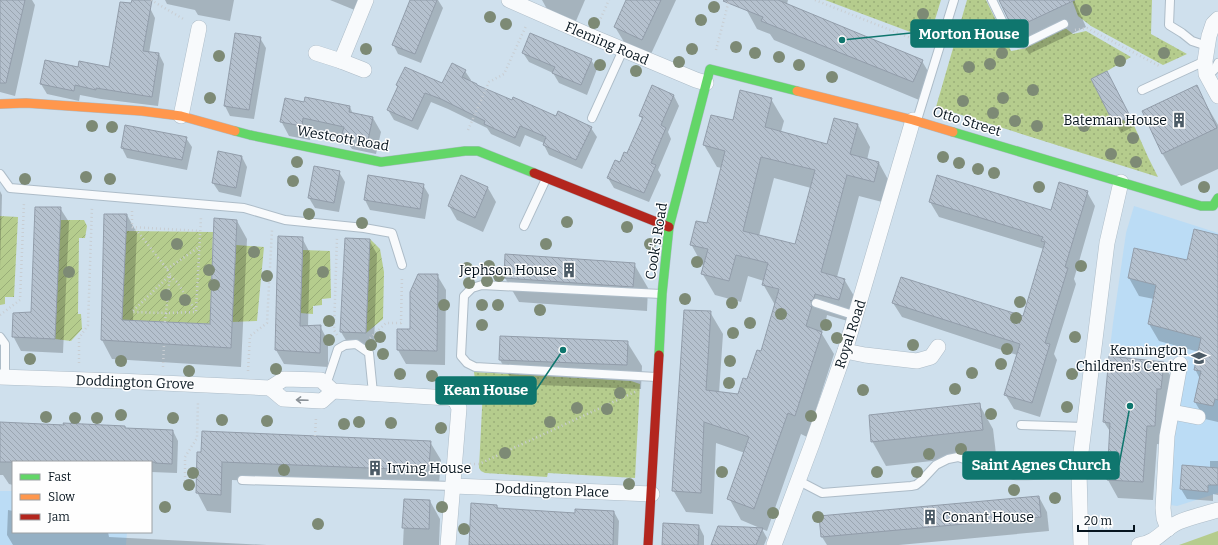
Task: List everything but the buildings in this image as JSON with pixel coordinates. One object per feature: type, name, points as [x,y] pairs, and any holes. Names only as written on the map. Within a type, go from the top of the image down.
[{"type":"street","points":[[341,62],[366,0]]},
{"type":"street","name":"Fleming Road","points":[[509,0],[696,80],[708,76]]},
{"type":"street","points":[[1218,19],[1213,24],[1208,36],[1210,57],[1206,74],[1218,96]]},
{"type":"street","points":[[181,116],[199,28]]},
{"type":"street","points":[[316,53],[364,70]]},
{"type":"street","name":"Otto Street","points":[[708,76],[915,120],[1201,206],[1215,202]]},
{"type":"street","name":"Cook's Road","points":[[648,545],[662,294],[669,227],[708,76]]},
{"type":"street","name":"Westcott Road","points":[[0,104],[26,103],[142,111],[181,116],[250,135],[381,162],[465,151],[478,151],[669,227]]},
{"type":"street","name":"Royal Road","points":[[774,545],[799,481],[845,351],[915,120]]},
{"type":"street","points":[[1081,545],[1079,472],[1107,243],[1121,182]]},
{"type":"street","points":[[845,351],[865,355],[918,361],[931,357],[938,347]]},
{"type":"street","points":[[1168,529],[1164,518],[1163,508],[1167,436],[1180,364]]},
{"type":"street","name":"Doddington Grove","points":[[3,377],[270,388],[284,379],[321,380],[330,388],[373,393],[449,398],[455,400]]},
{"type":"street","points":[[270,388],[283,399],[322,401],[330,388]]},
{"type":"street","points":[[448,545],[459,408],[455,400]]},
{"type":"street","points":[[1172,412],[1198,417]]},
{"type":"street","name":"Doddington Place","points":[[453,486],[652,494]]},
{"type":"street","points":[[1139,545],[1156,539],[1179,522],[1218,510]]},
{"type":"lane","name":"Royal Road","points":[[915,120],[954,0]]},
{"type":"lane","points":[[992,0],[1011,39],[1019,44],[1023,44],[1064,24]]},
{"type":"lane","points":[[1142,90],[1210,57],[1182,33],[1170,25],[1170,0]]},
{"type":"lane","points":[[592,118],[623,50]]},
{"type":"lane","points":[[0,174],[10,188],[244,208],[285,220],[364,228],[392,233],[402,265]]},
{"type":"lane","points":[[524,226],[546,179]]},
{"type":"lane","points":[[657,381],[476,367],[467,363],[461,356],[464,296],[472,288],[482,285],[662,294]]},
{"type":"lane","points":[[816,303],[856,316]]},
{"type":"lane","points":[[0,337],[5,344],[3,377]]},
{"type":"lane","points":[[330,388],[338,349],[345,345],[356,344],[369,353],[373,393]]},
{"type":"lane","points":[[1021,425],[1084,427]]},
{"type":"lane","points":[[799,481],[822,493],[911,486],[916,485],[921,481],[936,465],[948,459],[958,457],[1014,475],[1079,472]]},
{"type":"lane","points":[[242,480],[453,486]]},
{"type":"path","points":[[151,0],[199,28]]},
{"type":"path","points":[[593,37],[609,0]]},
{"type":"path","points":[[708,76],[729,0]]},
{"type":"path","points":[[815,0],[930,46]]},
{"type":"path","points":[[465,151],[468,132],[489,82],[504,74],[533,10]]},
{"type":"path","points":[[1064,24],[1075,31],[1087,28],[1164,69],[1170,77]]},
{"type":"path","points":[[0,315],[20,300],[25,189]]},
{"type":"path","points":[[79,380],[78,338],[88,325],[93,195]]},
{"type":"path","points":[[132,198],[132,227]]},
{"type":"path","points":[[196,312],[200,231],[203,204]]},
{"type":"path","points":[[247,387],[250,336],[267,323],[273,216]]},
{"type":"path","points":[[337,226],[334,330],[342,347]]},
{"type":"path","points":[[132,227],[200,231]]},
{"type":"path","points":[[132,227],[138,232],[170,275],[177,282],[196,312]]},
{"type":"path","points":[[167,269],[199,247]]},
{"type":"path","points":[[361,347],[386,323],[401,323],[402,265]]},
{"type":"path","points":[[170,275],[132,312],[196,312]]},
{"type":"path","points":[[166,322],[170,275]]},
{"type":"path","points":[[162,383],[164,344]]},
{"type":"path","points":[[455,400],[467,363]]},
{"type":"path","points":[[454,464],[479,464],[657,381]]},
{"type":"path","points":[[185,481],[185,458],[197,438],[198,385]]},
{"type":"shaded area","name":"Kennington Children's Centre","points":[[1134,206],[1218,233],[1218,493],[1177,506],[1170,505],[1174,442],[1179,404],[1189,360],[1172,356],[1110,348],[1126,233]]},
{"type":"shaded area","points":[[0,491],[12,491],[12,533],[127,533],[126,545],[0,545]]},
{"type":"green space","points":[[825,0],[941,0],[929,39]]},
{"type":"green space","points":[[967,0],[986,0],[1011,51],[1022,49],[1064,27],[1073,34],[1086,31],[1131,57],[1107,71],[1114,124],[1123,119],[1126,123],[1132,121],[1158,177],[936,107]]},
{"type":"green space","points":[[1072,0],[1152,0],[1151,34],[1187,54],[1163,65],[1091,26],[1078,16]]},
{"type":"green space","points":[[0,216],[18,217],[14,297],[5,297],[5,304],[0,305]]},
{"type":"green space","points":[[60,220],[84,220],[87,226],[85,238],[79,238],[78,314],[81,314],[82,329],[71,341],[55,339]]},
{"type":"green space","points":[[126,231],[213,232],[210,324],[122,320]]},
{"type":"green space","points":[[370,239],[380,249],[384,272],[383,319],[366,333]]},
{"type":"green space","points":[[236,245],[264,247],[257,321],[232,322]]},
{"type":"green space","points":[[303,250],[330,251],[331,298],[322,299],[322,305],[313,306],[313,314],[300,313]]},
{"type":"green space","points":[[474,372],[631,381],[640,384],[635,478],[548,473],[547,477],[485,473],[481,471],[479,468],[483,389],[475,380]]},
{"type":"green space","points":[[1218,531],[1218,545],[1179,545]]},
{"type":"traffic: fast","points":[[659,355],[662,294],[669,227],[710,69],[797,91]]},
{"type":"traffic: fast","points":[[235,131],[381,162],[465,151],[478,151],[534,173]]},
{"type":"traffic: fast","points":[[953,132],[1201,206],[1213,206],[1218,198]]},
{"type":"traffic: slow","points":[[797,91],[913,120],[953,132]]},
{"type":"traffic: slow","points":[[0,104],[26,103],[142,111],[181,116],[235,131]]},
{"type":"traffic: jam","points":[[534,173],[669,227]]},
{"type":"traffic: jam","points":[[648,545],[659,355]]},
{"type":"place","name":"Morton House","points":[[842,40]]},
{"type":"place","name":"Bateman House","points":[[1179,120]]},
{"type":"place","name":"Jephson House","points":[[569,270]]},
{"type":"place","name":"Kean House","points":[[563,350]]},
{"type":"place","name":"Kennington Children's Centre","points":[[1199,358]]},
{"type":"place","name":"Saint Agnes Church","points":[[1130,406]]},
{"type":"place","name":"Irving House","points":[[375,468]]},
{"type":"place","name":"Conant House","points":[[930,517]]}]
